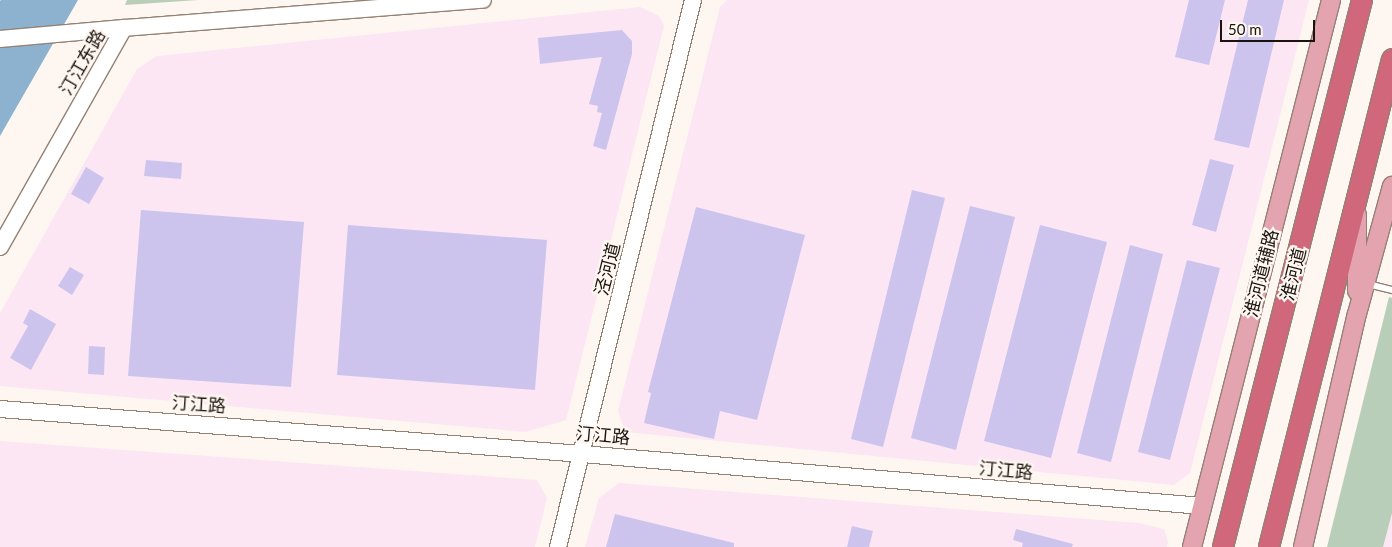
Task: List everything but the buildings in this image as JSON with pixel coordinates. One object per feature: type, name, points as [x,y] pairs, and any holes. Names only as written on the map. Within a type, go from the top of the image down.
[{"type":"highway","name":"淮河道","points":[[1223,547],[1362,0]]},
{"type":"highway","points":[[1269,547],[1357,204],[1392,59]]},
{"type":"main road","name":"淮河道辅路","points":[[1192,547],[1331,0]]},
{"type":"main road","points":[[1303,547],[1357,314],[1392,186]]},
{"type":"main road","points":[[1357,204],[1357,314]]},
{"type":"street","name":"汀江东路","points":[[0,247],[124,28],[483,0]]},
{"type":"street","name":"泾河道","points":[[558,547],[693,0]]},
{"type":"street","points":[[0,39],[124,28]]},
{"type":"street","name":"汀江路","points":[[0,409],[582,454],[1202,506]]},
{"type":"lane","points":[[1366,283],[1392,290]]},
{"type":"shaded area","points":[[727,0],[1309,0],[1190,473],[1174,485],[625,432],[618,411],[720,7]]},
{"type":"shaded area","points":[[640,7],[659,16],[664,26],[566,420],[526,432],[0,386],[0,313],[137,69],[157,56]]},
{"type":"shaded area","points":[[0,441],[537,480],[547,498],[535,547],[0,547]]},
{"type":"shaded area","points":[[619,483],[1138,523],[1164,529],[1168,542],[1167,547],[585,547],[599,498]]},
{"type":"shaded area","points":[[1392,512],[1392,547],[1382,547]]},
{"type":"green space","points":[[127,0],[198,0],[125,5]]},
{"type":"green space","points":[[1389,297],[1392,298],[1392,513],[1383,547],[1327,547]]},
{"type":"water","points":[[78,0],[0,136],[0,1]]}]
